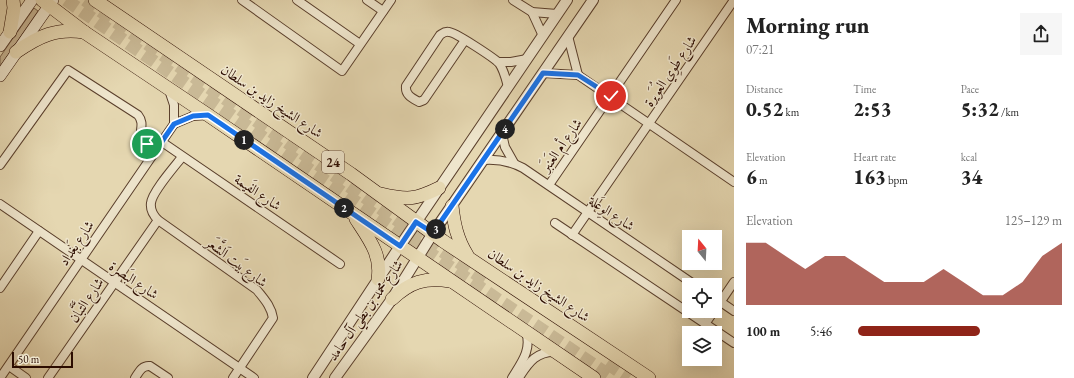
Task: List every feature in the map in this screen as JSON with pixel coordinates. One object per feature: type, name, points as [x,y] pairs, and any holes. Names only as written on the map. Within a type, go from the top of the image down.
[{"type":"main road","points":[[10,32],[14,13],[13,0]]},
{"type":"main road","points":[[0,46],[32,0]]},
{"type":"main road","name":"شارع الشيخ زايد بن سلطان","points":[[95,0],[105,4],[378,193],[416,222],[649,378]]},
{"type":"main road","points":[[0,76],[48,2]]},
{"type":"main road","name":"24","points":[[48,2],[84,32],[594,378]]},
{"type":"main road","points":[[16,52],[36,40],[55,32],[65,30],[84,32]]},
{"type":"main road","points":[[378,193],[409,199],[423,196],[439,188]]},
{"type":"main road","points":[[452,206],[455,230],[459,241],[469,258]]},
{"type":"main road","points":[[353,214],[377,255],[379,267],[378,279]]},
{"type":"main road","points":[[392,299],[408,286],[424,280],[433,279],[454,282]]},
{"type":"street","points":[[242,0],[342,71],[391,0]]},
{"type":"street","points":[[297,0],[360,44]]},
{"type":"street","points":[[367,0],[383,11]]},
{"type":"street","points":[[512,0],[532,12],[557,14]]},
{"type":"street","name":"شارع محمد بن بطي آل حامد","points":[[313,378],[416,222],[567,0]]},
{"type":"street","name":"شارع محمد بن بطي آل حامد","points":[[335,378],[392,299],[433,233],[594,0]]},
{"type":"street","name":"شارع أم العَنبَر","points":[[549,185],[676,0]]},
{"type":"street","name":"شارع طَوِي العُوَيرة","points":[[572,234],[650,124],[734,0]]},
{"type":"street","points":[[532,12],[543,36]]},
{"type":"street","points":[[465,40],[424,100],[418,102],[408,96],[406,86],[440,35],[445,32],[451,32],[465,40],[498,62],[504,73],[508,87]]},
{"type":"street","points":[[568,36],[578,75]]},
{"type":"street","points":[[498,62],[511,62],[527,59]]},
{"type":"street","points":[[0,165],[68,70],[138,115],[142,124],[142,140],[156,150]]},
{"type":"street","points":[[543,73],[578,75],[611,96],[734,182]]},
{"type":"street","points":[[168,88],[174,105],[174,124],[193,116],[208,115]]},
{"type":"street","name":"شارع بَغداد","points":[[0,378],[174,124]]},
{"type":"street","name":"شارع الوِعَلة","points":[[502,134],[506,151],[514,163]]},
{"type":"street","name":"شارع الفَيمة","points":[[162,142],[340,264]]},
{"type":"street","points":[[158,220],[151,210],[152,198],[182,157]]},
{"type":"street","name":"شارع الوِعَلة","points":[[484,160],[499,159],[514,163],[549,185],[685,278]]},
{"type":"street","name":"شارع البَصرة","points":[[0,204],[254,378]]},
{"type":"street","name":"شارع التَّبَّان","points":[[48,378],[158,220]]},
{"type":"street","name":"شارع بَيت اَلشَّعَر","points":[[158,220],[257,290],[268,302],[273,318],[233,378]]},
{"type":"street","points":[[556,223],[734,343]]},
{"type":"street","points":[[0,288],[40,231]]},
{"type":"street","points":[[722,296],[734,282]]},
{"type":"street","points":[[722,303],[734,311]]},
{"type":"street","points":[[705,324],[709,318]]},
{"type":"street","points":[[512,378],[528,350],[528,338],[526,332]]},
{"type":"street","points":[[518,378],[528,363],[536,356],[546,352],[556,352]]},
{"type":"street","points":[[9,366],[26,378]]},
{"type":"street","points":[[135,378],[142,369],[147,366],[150,366],[168,378]]},
{"type":"shaded area","points":[[34,8],[38,11],[0,67],[0,57]]},
{"type":"tunnel","points":[[66,0],[412,241],[613,378]]},
{"type":"tunnel","points":[[85,0],[417,234],[488,282]]},
{"type":"tunnel","points":[[607,363],[629,378]]},
{"type":"route","points":[[147,144],[156,150],[174,124],[180,120],[193,116],[208,115],[400,246],[416,222],[433,233],[543,73],[578,75],[611,96]]}]
